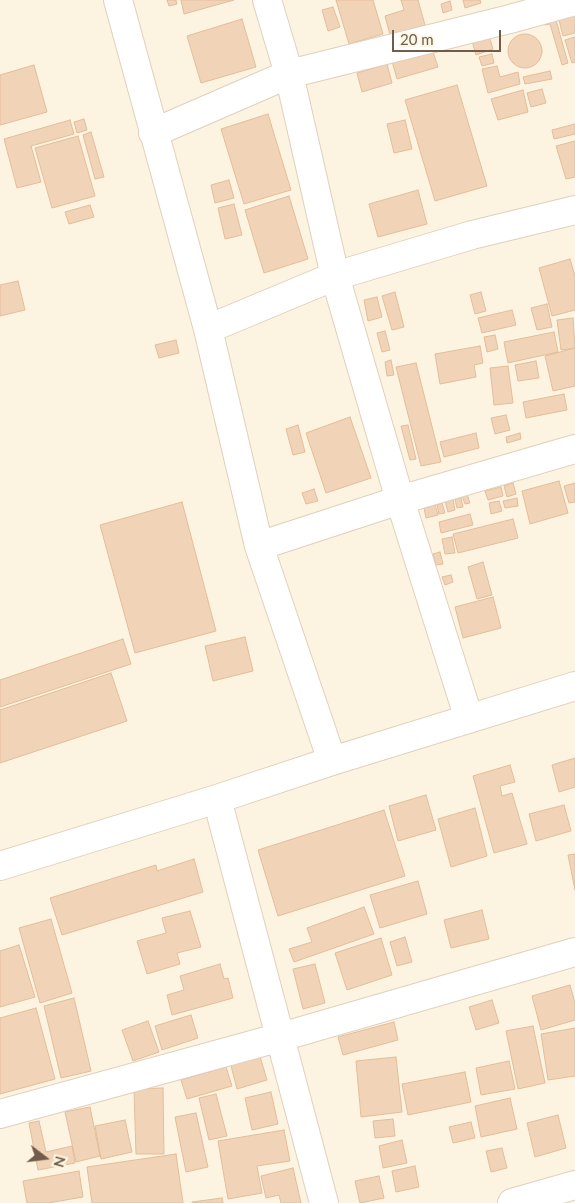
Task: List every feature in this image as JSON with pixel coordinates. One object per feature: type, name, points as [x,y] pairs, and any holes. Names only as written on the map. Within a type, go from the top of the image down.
[{"type":"street","points":[[118,0],[208,329],[259,546],[332,760]]},
{"type":"street","points":[[266,0],[289,74],[335,276],[400,500],[468,719]]},
{"type":"street","points":[[153,133],[289,74],[500,21],[575,0]]},
{"type":"street","points":[[208,329],[335,276],[472,235],[575,210]]},
{"type":"street","points":[[259,546],[400,500],[575,449]]},
{"type":"street","points":[[0,866],[217,799],[332,760],[575,686]]},
{"type":"street","points":[[217,799],[324,1203]]},
{"type":"street","points":[[0,1114],[281,1037],[575,952]]},
{"type":"street","points":[[512,1203],[575,1185]]},
{"type":"building","points":[[167,0],[176,0],[177,4],[169,6]]},
{"type":"building","points":[[181,0],[234,0],[184,14]]},
{"type":"building","points":[[336,0],[373,0],[383,34],[349,44]]},
{"type":"building","points":[[401,0],[418,0],[425,25],[390,35],[385,16],[404,10]]},
{"type":"building","points":[[463,0],[480,0],[481,3],[465,8]]},
{"type":"building","points":[[450,1],[452,10],[443,13],[441,4]]},
{"type":"building","points":[[333,7],[340,27],[328,31],[322,10]]},
{"type":"building","points":[[575,8],[575,33],[563,36],[557,12]]},
{"type":"building","points":[[554,13],[568,63],[562,65],[550,24],[545,25],[542,16]]},
{"type":"building","points":[[242,19],[256,67],[201,83],[187,36]]},
{"type":"building","points":[[525,34],[532,35],[537,39],[541,44],[541,58],[537,63],[532,67],[525,68],[518,67],[513,63],[509,58],[508,51],[509,44],[513,39],[518,35]]},
{"type":"building","points":[[489,36],[493,49],[476,55],[472,41]]},
{"type":"building","points":[[575,37],[575,62],[572,63],[565,40]]},
{"type":"building","points":[[432,49],[438,67],[397,79],[392,61]]},
{"type":"building","points":[[492,54],[494,63],[482,66],[479,57]]},
{"type":"building","points":[[387,64],[392,83],[362,92],[357,73]]},
{"type":"building","points":[[34,65],[47,112],[0,125],[0,75]]},
{"type":"building","points":[[497,66],[500,77],[518,72],[520,84],[488,93],[482,69]]},
{"type":"building","points":[[550,71],[552,79],[525,84],[523,77]]},
{"type":"building","points":[[457,85],[487,186],[435,201],[405,100]]},
{"type":"building","points":[[542,89],[546,103],[531,107],[527,93]]},
{"type":"building","points":[[523,90],[528,112],[498,120],[491,99]]},
{"type":"building","points":[[268,114],[291,190],[244,204],[221,129]]},
{"type":"building","points":[[84,119],[87,130],[77,133],[74,122]]},
{"type":"building","points":[[70,120],[74,134],[31,146],[41,182],[17,188],[4,139]]},
{"type":"building","points":[[405,120],[412,149],[394,153],[387,124]]},
{"type":"building","points":[[575,124],[575,134],[554,139],[552,130]]},
{"type":"building","points":[[91,132],[104,177],[95,179],[83,135]]},
{"type":"building","points":[[78,136],[95,196],[52,208],[35,148]]},
{"type":"building","points":[[575,141],[575,177],[566,179],[556,146]]},
{"type":"building","points":[[229,180],[234,198],[215,203],[211,185]]},
{"type":"building","points":[[418,190],[427,224],[378,237],[369,204]]},
{"type":"building","points":[[289,196],[308,259],[264,273],[245,210]]},
{"type":"building","points":[[234,204],[242,235],[225,239],[218,208]]},
{"type":"building","points":[[90,205],[94,217],[69,224],[65,212]]},
{"type":"building","points":[[570,259],[575,276],[575,310],[552,316],[539,268]]},
{"type":"building","points":[[18,281],[25,310],[0,316],[0,285]]},
{"type":"building","points":[[395,292],[404,327],[392,330],[382,296]]},
{"type":"building","points":[[481,292],[486,311],[475,314],[470,295]]},
{"type":"building","points":[[377,297],[382,317],[368,321],[364,300]]},
{"type":"building","points":[[547,304],[552,327],[537,330],[531,308]]},
{"type":"building","points":[[512,310],[516,325],[482,333],[478,318]]},
{"type":"building","points":[[573,318],[575,348],[561,350],[557,320]]},
{"type":"building","points":[[385,331],[390,350],[382,352],[377,333]]},
{"type":"building","points":[[554,332],[558,352],[508,363],[504,342]]},
{"type":"building","points":[[495,335],[498,349],[487,352],[484,337]]},
{"type":"building","points":[[176,340],[179,353],[159,358],[155,345]]},
{"type":"building","points":[[480,346],[483,363],[474,365],[476,377],[440,384],[435,354]]},
{"type":"building","points":[[575,348],[575,386],[553,391],[545,356]]},
{"type":"building","points":[[391,360],[394,375],[387,376],[385,362]]},
{"type":"building","points":[[536,361],[539,378],[518,381],[515,365]]},
{"type":"building","points":[[416,363],[441,462],[421,466],[396,367]]},
{"type":"building","points":[[508,366],[513,403],[494,405],[490,368]]},
{"type":"building","points":[[564,394],[567,410],[526,418],[523,402]]},
{"type":"building","points":[[506,415],[510,430],[495,434],[491,418]]},
{"type":"building","points":[[350,417],[371,478],[326,493],[306,433]]},
{"type":"building","points":[[298,425],[305,452],[293,455],[286,429]]},
{"type":"building","points":[[408,425],[416,459],[410,460],[401,426]]},
{"type":"building","points":[[476,433],[479,448],[444,457],[440,442]]},
{"type":"building","points":[[520,433],[521,439],[507,443],[506,437]]},
{"type":"building","points":[[559,481],[568,513],[530,524],[522,491]]},
{"type":"building","points":[[513,483],[516,494],[507,497],[504,486]]},
{"type":"building","points":[[575,483],[575,502],[569,503],[564,486]]},
{"type":"building","points":[[501,487],[503,496],[488,500],[485,491]]},
{"type":"building","points":[[314,489],[318,501],[306,504],[302,493]]},
{"type":"building","points":[[467,494],[470,503],[465,504],[462,496]]},
{"type":"building","points":[[461,498],[463,507],[457,508],[455,499]]},
{"type":"building","points":[[517,498],[518,506],[505,508],[503,501]]},
{"type":"building","points":[[453,499],[455,510],[448,512],[445,501]]},
{"type":"building","points":[[499,501],[502,511],[491,514],[489,503]]},
{"type":"building","points":[[182,502],[216,631],[135,653],[100,525]]},
{"type":"building","points":[[442,503],[445,513],[439,514],[437,505]]},
{"type":"building","points":[[435,505],[438,515],[426,518],[424,508]]},
{"type":"building","points":[[470,514],[473,525],[441,533],[439,522]]},
{"type":"building","points":[[513,519],[518,538],[458,553],[453,534]]},
{"type":"building","points":[[452,537],[455,553],[445,554],[442,539]]},
{"type":"building","points":[[440,552],[443,564],[436,565],[433,554]]},
{"type":"building","points":[[483,562],[492,595],[477,599],[468,567]]},
{"type":"building","points":[[451,575],[453,582],[445,585],[442,577]]},
{"type":"building","points":[[493,597],[501,628],[463,638],[455,607]]},
{"type":"building","points":[[245,637],[253,671],[213,681],[205,646]]},
{"type":"building","points":[[123,639],[131,664],[0,707],[0,680]]},
{"type":"building","points":[[111,673],[127,721],[0,763],[0,710]]},
{"type":"building","points":[[575,758],[575,787],[559,792],[552,765]]},
{"type":"building","points":[[510,765],[515,782],[500,786],[502,796],[512,793],[527,844],[494,853],[473,776]]},
{"type":"building","points":[[426,795],[436,830],[398,841],[389,806]]},
{"type":"building","points":[[564,805],[571,831],[536,841],[529,814]]},
{"type":"building","points":[[475,808],[487,856],[451,867],[438,819]]},
{"type":"building","points":[[384,810],[405,876],[278,916],[258,850]]},
{"type":"building","points":[[575,854],[575,890],[568,855]]},
{"type":"building","points":[[194,859],[203,892],[62,935],[50,898],[156,865],[157,871]]},
{"type":"building","points":[[418,881],[427,914],[380,928],[370,895]]},
{"type":"building","points":[[364,907],[374,934],[294,962],[289,949],[312,942],[307,928]]},
{"type":"building","points":[[482,910],[489,939],[451,948],[444,920]]},
{"type":"building","points":[[190,911],[201,947],[177,953],[180,964],[147,974],[137,941],[166,933],[162,918]]},
{"type":"building","points":[[51,919],[72,993],[40,1003],[19,928]]},
{"type":"building","points":[[405,937],[412,962],[397,966],[390,942]]},
{"type":"building","points":[[381,938],[392,975],[347,990],[335,953]]},
{"type":"building","points":[[19,945],[35,997],[0,1007],[0,951]]},
{"type":"building","points":[[220,964],[224,979],[228,978],[233,998],[172,1015],[167,995],[184,990],[180,976]]},
{"type":"building","points":[[315,964],[325,1003],[303,1009],[293,969]]},
{"type":"building","points":[[570,985],[575,1003],[575,1020],[541,1030],[532,996]]},
{"type":"building","points":[[74,998],[91,1071],[61,1078],[44,1006]]},
{"type":"building","points":[[492,1000],[499,1023],[476,1030],[469,1007]]},
{"type":"building","points":[[36,1008],[55,1079],[0,1094],[0,1018]]},
{"type":"building","points":[[191,1015],[198,1038],[162,1050],[155,1026]]},
{"type":"building","points":[[148,1021],[159,1052],[133,1061],[122,1030]]},
{"type":"building","points":[[394,1022],[398,1040],[343,1055],[338,1037]]},
{"type":"building","points":[[533,1026],[545,1083],[518,1089],[506,1031]]},
{"type":"building","points":[[575,1028],[575,1076],[548,1080],[541,1034]]},
{"type":"building","points":[[259,1053],[267,1080],[237,1089],[230,1062]]},
{"type":"building","points":[[396,1057],[402,1112],[361,1117],[356,1061]]},
{"type":"building","points":[[509,1061],[515,1089],[481,1095],[476,1068]]},
{"type":"building","points":[[226,1067],[232,1086],[187,1099],[181,1080]]},
{"type":"building","points":[[465,1072],[471,1102],[408,1115],[402,1084]]},
{"type":"building","points":[[163,1088],[164,1154],[136,1154],[134,1089]]},
{"type":"building","points":[[271,1092],[278,1124],[252,1130],[245,1098]]},
{"type":"building","points":[[216,1094],[227,1136],[209,1140],[199,1098]]},
{"type":"building","points":[[510,1098],[517,1129],[481,1137],[475,1106]]},
{"type":"building","points":[[90,1107],[100,1156],[76,1162],[65,1112]]},
{"type":"building","points":[[196,1113],[208,1167],[186,1172],[175,1117]]},
{"type":"building","points":[[558,1115],[566,1148],[535,1157],[527,1123]]},
{"type":"building","points":[[393,1119],[395,1136],[375,1138],[373,1121]]},
{"type":"building","points":[[125,1120],[132,1152],[101,1159],[95,1126]]},
{"type":"building","points":[[39,1121],[46,1152],[72,1146],[75,1163],[38,1170],[29,1123]]},
{"type":"building","points":[[471,1122],[475,1138],[453,1143],[449,1127]]},
{"type":"building","points":[[284,1130],[290,1161],[257,1166],[262,1193],[228,1199],[218,1141]]},
{"type":"building","points":[[402,1140],[407,1163],[383,1168],[379,1146]]},
{"type":"building","points":[[502,1148],[507,1168],[491,1172],[486,1151]]},
{"type":"building","points":[[176,1154],[183,1203],[92,1203],[87,1167]]},
{"type":"building","points":[[415,1166],[419,1187],[396,1192],[392,1171]]},
{"type":"building","points":[[293,1168],[301,1203],[281,1203],[279,1195],[266,1198],[261,1176]]},
{"type":"building","points":[[79,1171],[83,1197],[48,1203],[27,1203],[23,1181]]},
{"type":"building","points":[[379,1176],[384,1198],[360,1203],[355,1181]]},
{"type":"building","points":[[222,1198],[223,1203],[192,1203],[192,1202]]}]
